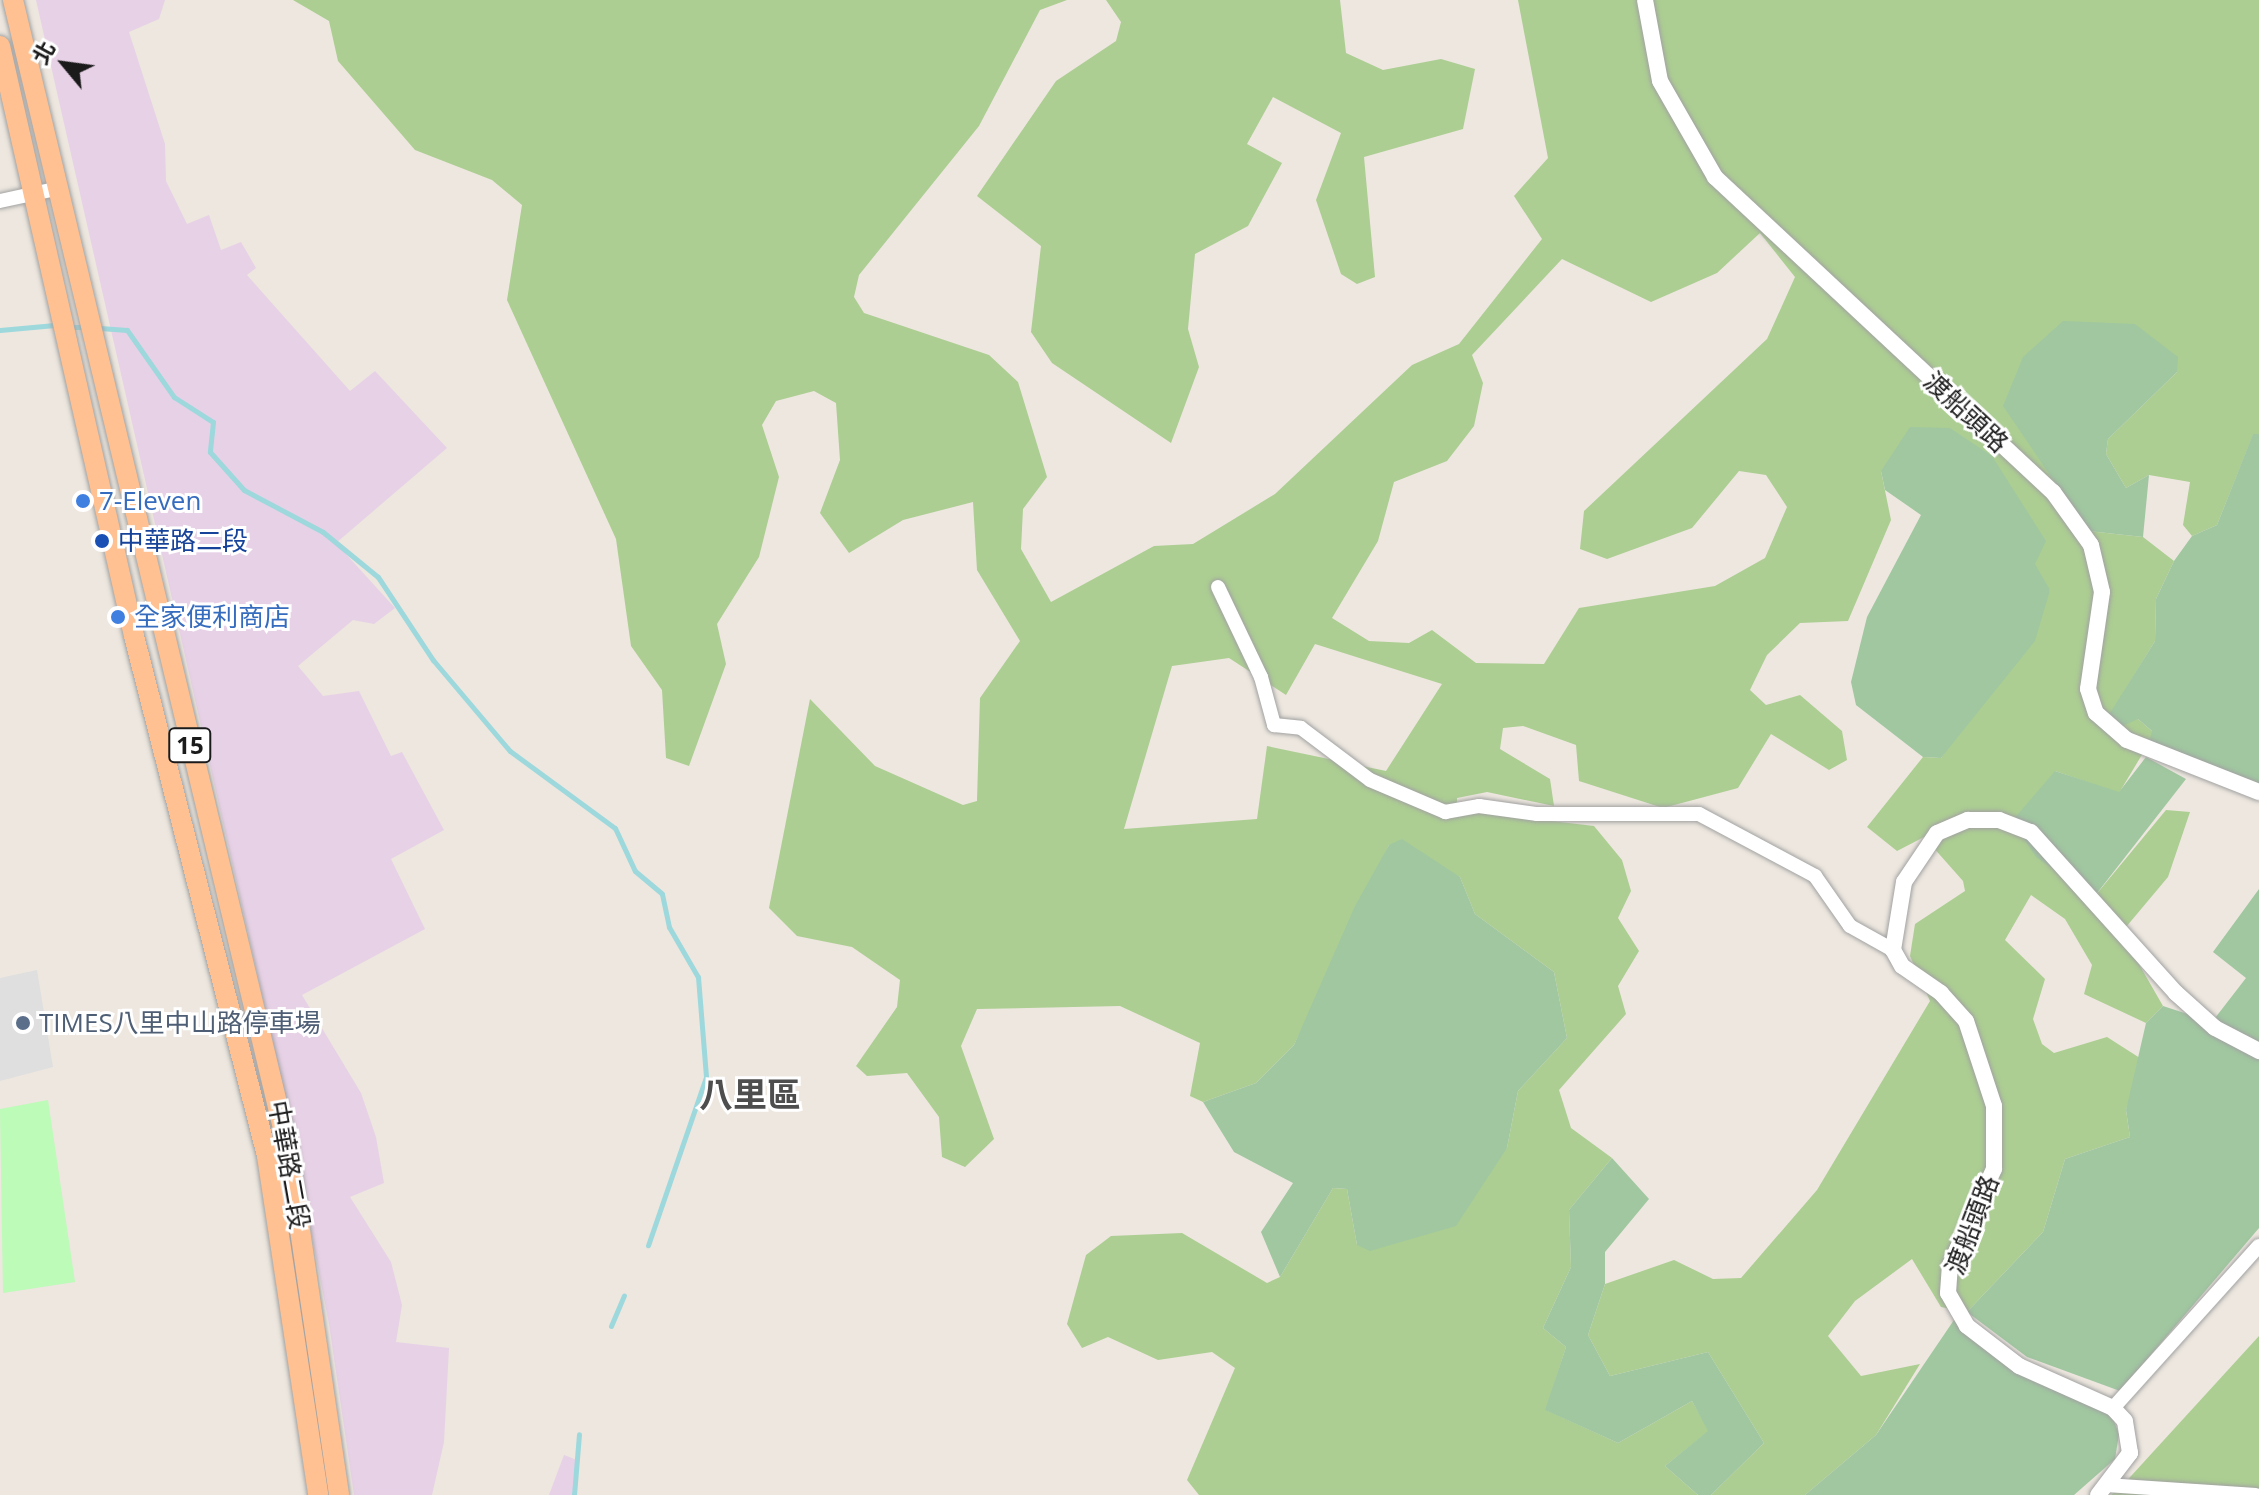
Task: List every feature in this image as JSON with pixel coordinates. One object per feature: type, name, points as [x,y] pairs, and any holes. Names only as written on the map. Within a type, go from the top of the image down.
[{"type":"main road","name":"中華路二段","points":[[13,0],[45,191],[134,636],[267,1156],[318,1495]]},
{"type":"main road","name":"中華路二段","points":[[0,46],[45,191],[288,1149],[339,1495]]},
{"type":"street","name":"渡船頭路","points":[[1645,0],[1660,81],[1715,177],[2053,492],[2091,545],[2102,592],[2088,689],[2096,713],[2127,740],[2259,792]]},
{"type":"street","points":[[0,201],[45,191]]},
{"type":"street","points":[[1218,587],[1261,677],[1274,725],[1301,728],[1370,780],[1445,812],[1479,806],[1537,814],[1699,814],[1815,876],[1850,926],[1893,950],[1893,923],[1917,858],[1937,833],[1968,820],[1999,820],[2031,832],[2056,854],[2129,944],[2215,1028],[2259,1051]]},
{"type":"street","name":"渡船頭路","points":[[1893,950],[1902,966],[1941,993],[1966,1021],[1994,1106],[1997,1155],[1950,1265],[1953,1303],[1967,1326],[2019,1366],[2113,1408]]},
{"type":"street","points":[[2102,1490],[2130,1453],[2132,1434],[2113,1408],[2259,1246]]},
{"type":"street","points":[[2102,1490],[2256,1495]]},
{"type":"shaded area","points":[[36,0],[165,0],[159,19],[129,32],[165,144],[166,181],[187,224],[209,215],[221,250],[241,242],[256,268],[247,275],[350,391],[375,371],[447,448],[336,543],[395,608],[374,624],[353,620],[298,666],[323,696],[359,691],[391,756],[402,752],[444,830],[391,859],[425,929],[302,995],[361,1093],[376,1137],[384,1183],[350,1197],[391,1262],[402,1305],[396,1342],[449,1348],[444,1442],[432,1495],[354,1495],[329,1324],[281,1078]]},
{"type":"shaded area","name":"TIMES八里中山路停車場","points":[[37,970],[53,1067],[0,1081],[0,978]]},
{"type":"shaded area","points":[[564,1455],[577,1460],[576,1495],[549,1495]]},
{"type":"green space","points":[[293,0],[1067,0],[1040,10],[979,126],[859,275],[854,297],[864,313],[989,355],[1018,382],[1047,477],[1023,509],[1021,549],[1051,602],[1154,546],[1193,544],[1275,494],[1412,365],[1459,344],[1542,239],[1514,196],[1548,158],[1518,0],[2259,0],[2259,434],[2253,435],[2217,525],[2192,536],[2183,525],[2190,482],[2149,475],[2126,488],[2106,454],[2108,439],[2177,372],[2063,322],[2088,531],[2143,537],[2174,561],[2156,599],[2155,641],[2106,721],[2138,719],[2153,732],[2149,743],[2119,793],[2055,771],[2094,897],[2166,810],[2190,812],[2168,877],[2121,933],[2163,1006],[2146,1023],[2084,994],[2092,965],[2065,919],[2031,895],[2005,940],[2045,979],[2033,1019],[2042,1044],[2054,1053],[2107,1037],[2143,1060],[2126,1110],[2130,1137],[2065,1159],[2043,1232],[1967,1312],[1941,1307],[1912,1259],[1855,1301],[1828,1336],[1861,1376],[1920,1364],[1876,1435],[1805,1495],[1711,1495],[1764,1443],[1708,1352],[1610,1376],[1588,1335],[1605,1284],[1674,1260],[1713,1279],[1741,1278],[1817,1190],[1930,1001],[1910,956],[1915,924],[1965,891],[1963,881],[1924,837],[1897,851],[1867,827],[1923,757],[1941,758],[2050,590],[1881,471],[1891,520],[1848,621],[1800,623],[1767,655],[1750,690],[1766,705],[1800,695],[1842,731],[1847,760],[1829,770],[1771,734],[1738,788],[1663,808],[1579,781],[1576,745],[1523,726],[1503,728],[1500,749],[1550,779],[1554,806],[1487,792],[1457,798],[1457,810],[1594,826],[1622,860],[1631,891],[1618,918],[1639,951],[1618,986],[1626,1014],[1559,1090],[1571,1128],[1612,1158],[1569,1210],[1571,1267],[1543,1328],[1566,1347],[1546,1410],[1618,1443],[1692,1401],[1709,1431],[1665,1466],[1698,1495],[1199,1495],[1187,1480],[1235,1368],[1212,1352],[1158,1360],[1108,1337],[1082,1348],[1067,1324],[1086,1255],[1111,1236],[1182,1233],[1267,1283],[1280,1277],[1333,1188],[1347,1189],[1357,1245],[1507,1148],[1518,1091],[1567,1038],[1554,972],[1475,914],[1460,877],[1389,845],[1294,1045],[1256,1083],[1203,1102],[1190,1096],[1200,1043],[1120,1006],[977,1009],[961,1046],[994,1139],[965,1167],[942,1157],[939,1117],[907,1073],[867,1076],[856,1066],[897,1007],[900,980],[852,947],[797,936],[769,908],[810,699],[875,766],[963,805],[977,801],[980,698],[1020,641],[977,570],[973,502],[903,520],[849,553],[820,513],[840,460],[836,403],[814,391],[776,401],[762,425],[779,477],[759,557],[717,624],[726,664],[689,766],[666,758],[662,690],[631,646],[616,539],[507,300],[522,205],[492,180],[415,150],[338,61],[329,21]],"holes":[[[1760,233],[1795,277],[1767,339],[1584,511],[1580,549],[1607,559],[1692,528],[1739,471],[1766,475],[1787,507],[1765,558],[1715,586],[1579,608],[1544,664],[1476,663],[1432,630],[1409,643],[1369,641],[1332,618],[1378,541],[1394,482],[1447,461],[1474,426],[1483,383],[1472,355],[1562,259],[1651,302],[1717,273]],[[1315,644],[1442,684],[1386,771],[1267,746],[1257,819],[1124,829],[1172,666],[1229,658],[1286,695]]]},
{"type":"green space","points":[[1106,0],[1340,0],[1346,53],[1383,70],[1441,59],[1475,69],[1463,129],[1364,157],[1375,277],[1357,284],[1341,274],[1316,200],[1341,133],[1273,97],[1247,144],[1282,163],[1248,226],[1195,254],[1188,329],[1199,367],[1171,443],[1052,363],[1031,332],[1041,246],[977,196],[1056,81],[1116,41],[1121,22]]},
{"type":"green space","points":[[2063,321],[2135,324],[2178,357],[2177,372],[2108,439],[2106,454],[2126,488],[2149,475],[2143,537],[2088,531],[2003,406],[2023,357]]},
{"type":"green space","points":[[1910,427],[1950,428],[1992,456],[2046,541],[2035,564],[2050,590],[2035,641],[1941,758],[1923,757],[1856,705],[1851,682],[1867,617],[1921,515],[1885,490],[1881,471]]},
{"type":"green space","points":[[2253,434],[2259,434],[2259,784],[2149,743],[2152,731],[2138,719],[2116,729],[2105,721],[2155,641],[2156,599],[2174,561],[2192,536],[2217,525]]},
{"type":"green space","points":[[2146,757],[2186,779],[2094,897],[2036,857],[2012,821],[2055,771],[2119,792]]},
{"type":"green space","points":[[1402,839],[1460,877],[1475,914],[1554,972],[1567,1038],[1518,1091],[1507,1148],[1456,1226],[1370,1251],[1357,1245],[1347,1189],[1333,1188],[1280,1277],[1261,1232],[1293,1183],[1234,1152],[1203,1102],[1256,1083],[1294,1045],[1355,906],[1389,845]]},
{"type":"green space","points":[[2259,889],[2259,1228],[2120,1391],[2027,1357],[1967,1312],[2043,1232],[2065,1159],[2130,1137],[2126,1110],[2146,1023],[2163,1006],[2212,1022],[2246,978],[2213,952]]},
{"type":"green space","points":[[48,1100],[75,1282],[3,1293],[0,1109]]},
{"type":"green space","points":[[1612,1158],[1649,1199],[1605,1252],[1605,1284],[1588,1335],[1610,1376],[1708,1352],[1764,1443],[1711,1495],[1698,1495],[1665,1466],[1708,1431],[1692,1401],[1618,1443],[1545,1410],[1566,1347],[1543,1328],[1571,1267],[1569,1210]]},
{"type":"green space","points":[[1956,1317],[2112,1416],[2119,1434],[2115,1459],[2074,1495],[1805,1495],[1876,1435]]},
{"type":"green space","points":[[2259,1336],[2259,1495],[2111,1495],[2121,1487]]},
{"type":"waterway","points":[[0,330],[55,325]]},
{"type":"waterway","points":[[75,327],[80,327]]},
{"type":"waterway","points":[[100,328],[127,330],[174,397],[213,422],[210,452],[244,490],[323,532],[378,577],[433,660],[510,751],[615,828],[635,871],[662,894],[669,927],[698,977],[706,1077],[648,1245]]},
{"type":"waterway","points":[[611,1326],[624,1296]]},
{"type":"waterway","points":[[574,1495],[579,1434]]},
{"type":"place","name":"7-Eleven","points":[[83,501]]},
{"type":"place","name":"中華路二段","points":[[102,541]]},
{"type":"place","name":"全家便利商店","points":[[118,617]]},
{"type":"place","name":"TIMES八里中山路停車場","points":[[23,1023]]},
{"type":"district","name":"八里區","points":[[750,1095]]}]
